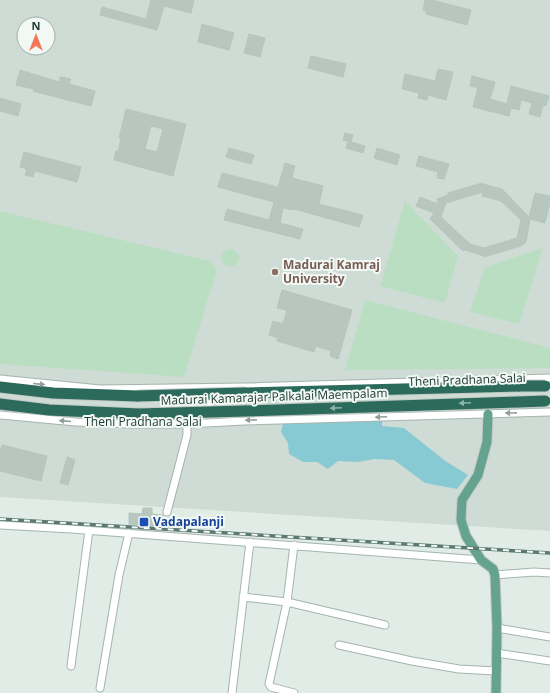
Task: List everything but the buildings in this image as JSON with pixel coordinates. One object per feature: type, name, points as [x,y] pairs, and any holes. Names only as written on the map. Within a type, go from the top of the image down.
[{"type":"highway","name":"Madurai Kamarajar Palkalai Maempalam","points":[[0,387],[53,392],[138,396],[520,386],[548,383]]},
{"type":"highway","name":"Madurai Kamarajar Palkalai Maempalam","points":[[0,404],[49,410],[139,414],[518,402],[548,405]]},
{"type":"main road","points":[[488,414],[487,442],[478,475],[462,500],[461,520],[466,536],[481,560],[493,569],[495,575],[497,628],[496,693]]},
{"type":"street","name":"Theni Pradhana Salai","points":[[0,379],[100,389],[533,378],[548,383]]},
{"type":"street","points":[[533,378],[533,412]]},
{"type":"street","points":[[202,393],[212,387]]},
{"type":"street","points":[[173,388],[185,394]]},
{"type":"street","points":[[166,512],[187,435],[186,419],[179,413],[178,402],[180,397],[194,392],[202,393],[208,396],[210,407],[209,412],[203,417]]},
{"type":"street","name":"Theni Pradhana Salai","points":[[0,415],[76,422],[175,424],[186,419],[214,422],[533,412],[548,405]]},
{"type":"street","points":[[186,419],[203,417],[214,422]]},
{"type":"street","points":[[0,525],[90,530],[481,560]]},
{"type":"street","points":[[71,666],[90,530]]},
{"type":"street","points":[[100,688],[119,575],[129,533]]},
{"type":"street","points":[[232,693],[250,542]]},
{"type":"street","points":[[294,545],[287,602],[269,684],[271,686],[294,693]]},
{"type":"street","points":[[495,575],[534,572],[550,573]]},
{"type":"street","points":[[243,597],[287,602],[385,625]]},
{"type":"street","points":[[497,628],[550,637]]},
{"type":"street","points":[[339,645],[412,661],[459,669],[496,671]]},
{"type":"street","points":[[496,653],[550,661]]},
{"type":"shaded area","name":"Madurai Kamraj University","points":[[0,0],[550,0],[550,531],[0,497]]},
{"type":"green space","points":[[405,201],[458,256],[445,303],[380,286]]},
{"type":"green space","points":[[0,211],[210,261],[217,270],[184,377],[0,364]]},
{"type":"green space","points":[[543,248],[519,324],[470,312],[485,267]]},
{"type":"green space","points":[[230,249],[236,252],[239,258],[236,264],[230,267],[224,264],[221,258],[224,252]]},
{"type":"green space","points":[[365,300],[550,348],[550,368],[345,370]]},
{"type":"water","points":[[382,421],[382,426],[404,428],[444,460],[468,475],[457,489],[425,483],[394,460],[375,459],[358,462],[338,461],[328,469],[317,462],[303,462],[289,454],[288,443],[281,432],[283,424]]},
{"type":"railway","points":[[0,519],[550,553]]},
{"type":"place","name":"Madurai Kamraj University","points":[[275,272]]},
{"type":"place","name":"Vadapalanji","points":[[144,522]]}]
